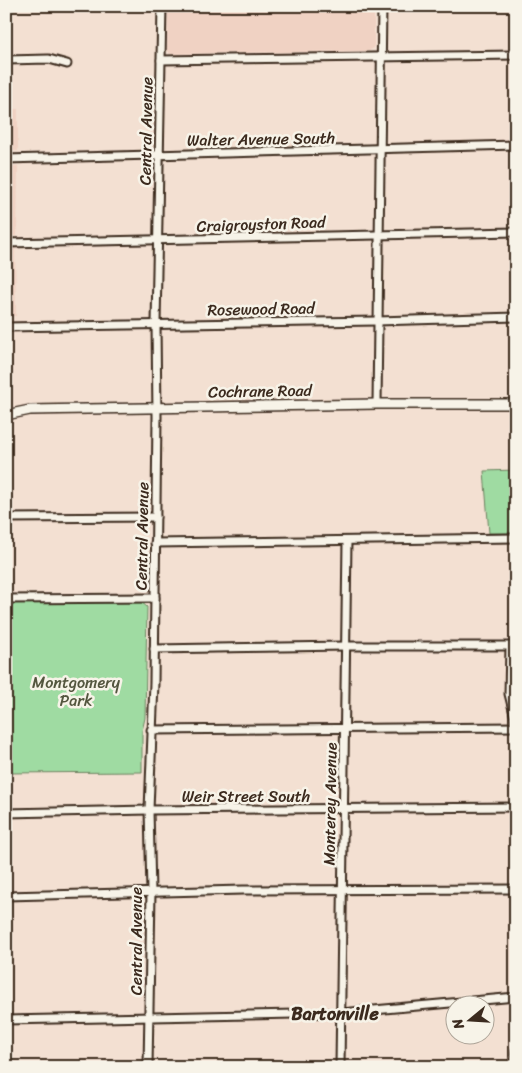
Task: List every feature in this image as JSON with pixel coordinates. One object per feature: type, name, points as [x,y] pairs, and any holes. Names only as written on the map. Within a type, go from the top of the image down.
[{"type":"street","name":"Central Avenue","points":[[148,1067],[151,892],[149,810],[154,684],[156,324],[162,6]]},
{"type":"street","points":[[377,404],[382,6]]},
{"type":"street","points":[[161,60],[516,55]]},
{"type":"street","points":[[6,60],[48,59],[67,64]]},
{"type":"street","name":"Walter Avenue South","points":[[6,159],[516,145]]},
{"type":"street","name":"Craigroyston Road","points":[[6,243],[516,232]]},
{"type":"street","name":"Rosewood Road","points":[[6,327],[516,317]]},
{"type":"street","name":"Cochrane Road","points":[[6,415],[30,410],[377,404],[516,404]]},
{"type":"street","points":[[6,518],[156,517]]},
{"type":"street","points":[[156,543],[516,538]]},
{"type":"street","name":"Monterey Avenue","points":[[340,1067],[347,541]]},
{"type":"street","points":[[6,599],[155,598]]},
{"type":"street","points":[[154,649],[513,646],[509,694],[516,722]]},
{"type":"street","points":[[151,730],[516,727]]},
{"type":"street","name":"Weir Street South","points":[[6,813],[516,807]]},
{"type":"street","points":[[6,896],[243,890],[516,889]]},
{"type":"street","points":[[6,1020],[341,1013],[516,997]]},
{"type":"street","points":[[516,1050],[516,1067]]},
{"type":"shaded area","points":[[168,6],[374,6],[374,48],[369,51],[170,54],[167,50]]},
{"type":"shaded area","points":[[6,109],[18,109],[18,151],[6,151]]},
{"type":"shaded area","points":[[6,166],[18,166],[17,236],[6,236]]},
{"type":"shaded area","points":[[15,248],[16,316],[6,316],[6,249]]},
{"type":"green space","points":[[516,470],[516,533],[489,533],[484,471]]},
{"type":"green space","name":"Montgomery Park","points":[[141,602],[147,607],[142,772],[6,773],[6,603]]},
{"type":"district","name":"Bartonville","points":[[335,1014]]}]
